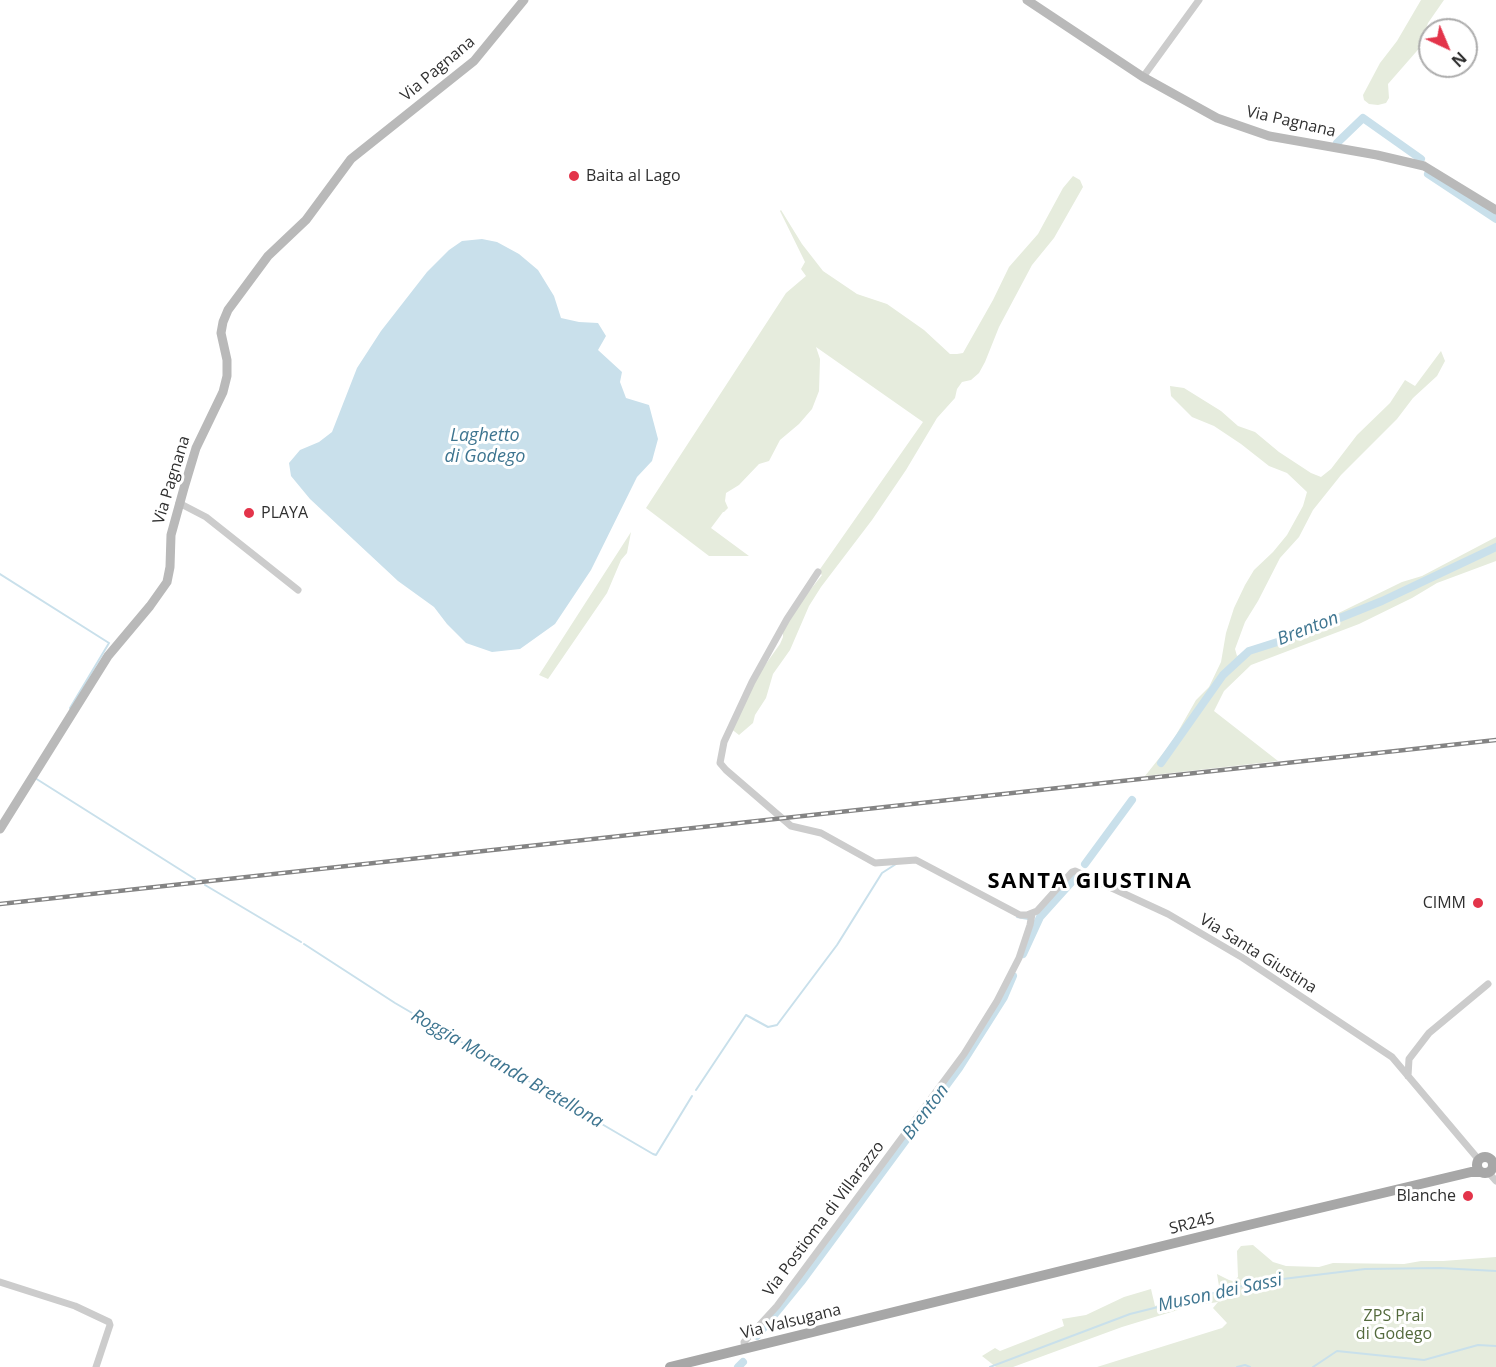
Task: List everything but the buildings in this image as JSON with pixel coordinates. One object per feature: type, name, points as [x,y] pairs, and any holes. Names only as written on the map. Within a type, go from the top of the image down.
[{"type":"main road","name":"SR245","points":[[920,1306],[1487,1168]]},
{"type":"main road","name":"Via Valsugana","points":[[670,1367],[920,1306]]},
{"type":"street","name":"Via Pagnana","points":[[0,830],[108,656],[167,582],[171,535],[179,503],[196,448],[224,387],[227,360],[222,326],[225,316],[274,249],[306,220],[351,159],[474,61],[524,0]]},
{"type":"street","name":"Via Pagnana","points":[[1027,0],[1143,77],[1217,118],[1269,136],[1377,155],[1424,166],[1496,210]]},
{"type":"street","points":[[1143,77],[1199,0]]},
{"type":"street","points":[[179,503],[206,517],[298,590]]},
{"type":"street","points":[[818,572],[787,618],[752,682],[724,742],[720,762],[791,826],[821,833],[875,863],[916,860],[1012,912],[1032,918]]},
{"type":"street","name":"Via Postioma di Villarazzo","points":[[745,1349],[744,1342],[777,1305],[964,1054],[1005,986],[1021,953],[1032,918],[1072,872],[1082,874]]},
{"type":"street","name":"Via Santa Giustina","points":[[1082,874],[1168,914],[1243,958],[1392,1057],[1487,1168]]},
{"type":"street","points":[[1408,1076],[1409,1059],[1429,1033],[1488,984]]},
{"type":"street","points":[[0,1282],[75,1306],[109,1322],[96,1367]]},
{"type":"green space","points":[[1421,0],[1444,0],[1431,18],[1418,18],[1418,50],[1388,84],[1389,98],[1386,103],[1369,104],[1364,100],[1363,95],[1380,63],[1397,41]]},
{"type":"green space","points":[[1073,176],[1080,180],[1083,187],[1054,238],[1032,265],[999,327],[979,373],[971,380],[962,382],[955,398],[937,418],[906,470],[872,520],[821,587],[809,606],[790,650],[773,674],[766,698],[755,715],[753,723],[739,735],[730,728],[758,675],[780,644],[783,637],[783,624],[822,575],[818,572],[923,422],[816,347],[820,359],[819,391],[812,409],[780,440],[769,461],[759,464],[739,485],[726,493],[725,501],[728,508],[711,528],[749,556],[709,556],[646,508],[786,293],[806,276],[801,269],[805,262],[780,211],[823,271],[857,294],[887,304],[924,330],[950,354],[957,354],[963,353],[1009,267],[1038,234],[1063,188]]},
{"type":"green space","points":[[1441,351],[1445,361],[1437,376],[1413,398],[1397,419],[1341,475],[1313,510],[1299,537],[1280,558],[1245,622],[1235,649],[1237,656],[1310,627],[1402,582],[1422,576],[1496,537],[1496,561],[1437,583],[1359,624],[1251,665],[1224,691],[1214,711],[1278,761],[1145,776],[1172,742],[1196,700],[1209,687],[1221,662],[1226,633],[1245,585],[1254,570],[1287,535],[1303,506],[1307,492],[1287,473],[1269,466],[1214,426],[1192,417],[1171,396],[1170,386],[1184,388],[1221,411],[1238,426],[1255,432],[1279,452],[1321,477],[1331,469],[1357,435],[1390,403],[1405,380],[1415,386]]},
{"type":"green space","points":[[631,532],[627,553],[621,560],[607,593],[548,679],[539,675]]},
{"type":"green space","name":"ZPS Prai di Godego","points":[[1253,1245],[1273,1262],[1286,1266],[1319,1267],[1333,1263],[1404,1264],[1496,1257],[1496,1367],[1097,1367],[1222,1328],[1227,1323],[1213,1308],[1218,1302],[1191,1306],[1122,1327],[1013,1367],[996,1367],[982,1356],[995,1348],[1000,1351],[1064,1326],[1062,1319],[1086,1315],[1124,1297],[1151,1289],[1155,1306],[1188,1296],[1220,1292],[1217,1274],[1233,1281],[1238,1277],[1237,1251],[1241,1246]]},
{"type":"water","name":"Laghetto di Godego","points":[[482,239],[497,242],[519,254],[538,270],[554,296],[561,318],[598,323],[606,336],[598,350],[622,372],[620,382],[626,398],[649,405],[658,439],[652,461],[637,477],[591,570],[555,624],[520,649],[492,652],[466,643],[434,607],[398,581],[310,499],[291,476],[289,463],[300,450],[319,442],[332,432],[357,368],[381,331],[427,272],[449,250],[462,241]]},
{"type":"waterway","points":[[1337,143],[1363,118],[1421,159]]},
{"type":"waterway","points":[[1428,174],[1496,219]]},
{"type":"waterway","name":"Brenton","points":[[1161,763],[1223,675],[1249,651],[1290,638],[1382,601],[1496,547]]},
{"type":"waterway","name":"Roggia Moranda Bretellona","points":[[0,574],[109,643],[70,708]]},
{"type":"waterway","name":"Roggia Moranda Bretellona","points":[[35,778],[195,879]]},
{"type":"waterway","name":"Brenton","points":[[1085,864],[1132,800]]},
{"type":"waterway","name":"Roggia Moranda Bretellona","points":[[696,1090],[746,1015],[768,1027],[777,1025],[837,945],[882,873],[896,864]]},
{"type":"waterway","name":"Brenton","points":[[1023,954],[1040,917],[1076,877]]},
{"type":"waterway","name":"Roggia Moranda Bretellona","points":[[205,885],[301,942]]},
{"type":"waterway","name":"Roggia Moranda Bretellona","points":[[1017,917],[1028,919]]},
{"type":"waterway","name":"Roggia Moranda Bretellona","points":[[304,944],[395,1003],[653,1154],[656,1155],[692,1096]]},
{"type":"waterway","name":"Brenton","points":[[757,1336],[801,1282],[959,1068],[1004,997],[1013,976]]},
{"type":"waterway","name":"Muson dei Sassi","points":[[990,1367],[1130,1314],[1258,1282],[1365,1269],[1440,1268],[1496,1271]]},
{"type":"waterway","points":[[1313,1367],[1337,1351],[1424,1360],[1478,1345],[1496,1346]]},
{"type":"waterway","name":"Brenton","points":[[738,1367],[743,1362]]},
{"type":"waterway","points":[[1237,1367],[1245,1365],[1250,1367]]},
{"type":"railway","points":[[0,904],[1496,740]]},
{"type":"place","name":"Baita al Lago","points":[[574,176]]},
{"type":"place","name":"PLAYA","points":[[249,513]]},
{"type":"place","name":"CIMM","points":[[1478,903]]},
{"type":"place","name":"Blanche","points":[[1468,1196]]},
{"type":"district","name":"SANTA GIUSTINA","points":[[1090,882]]}]
